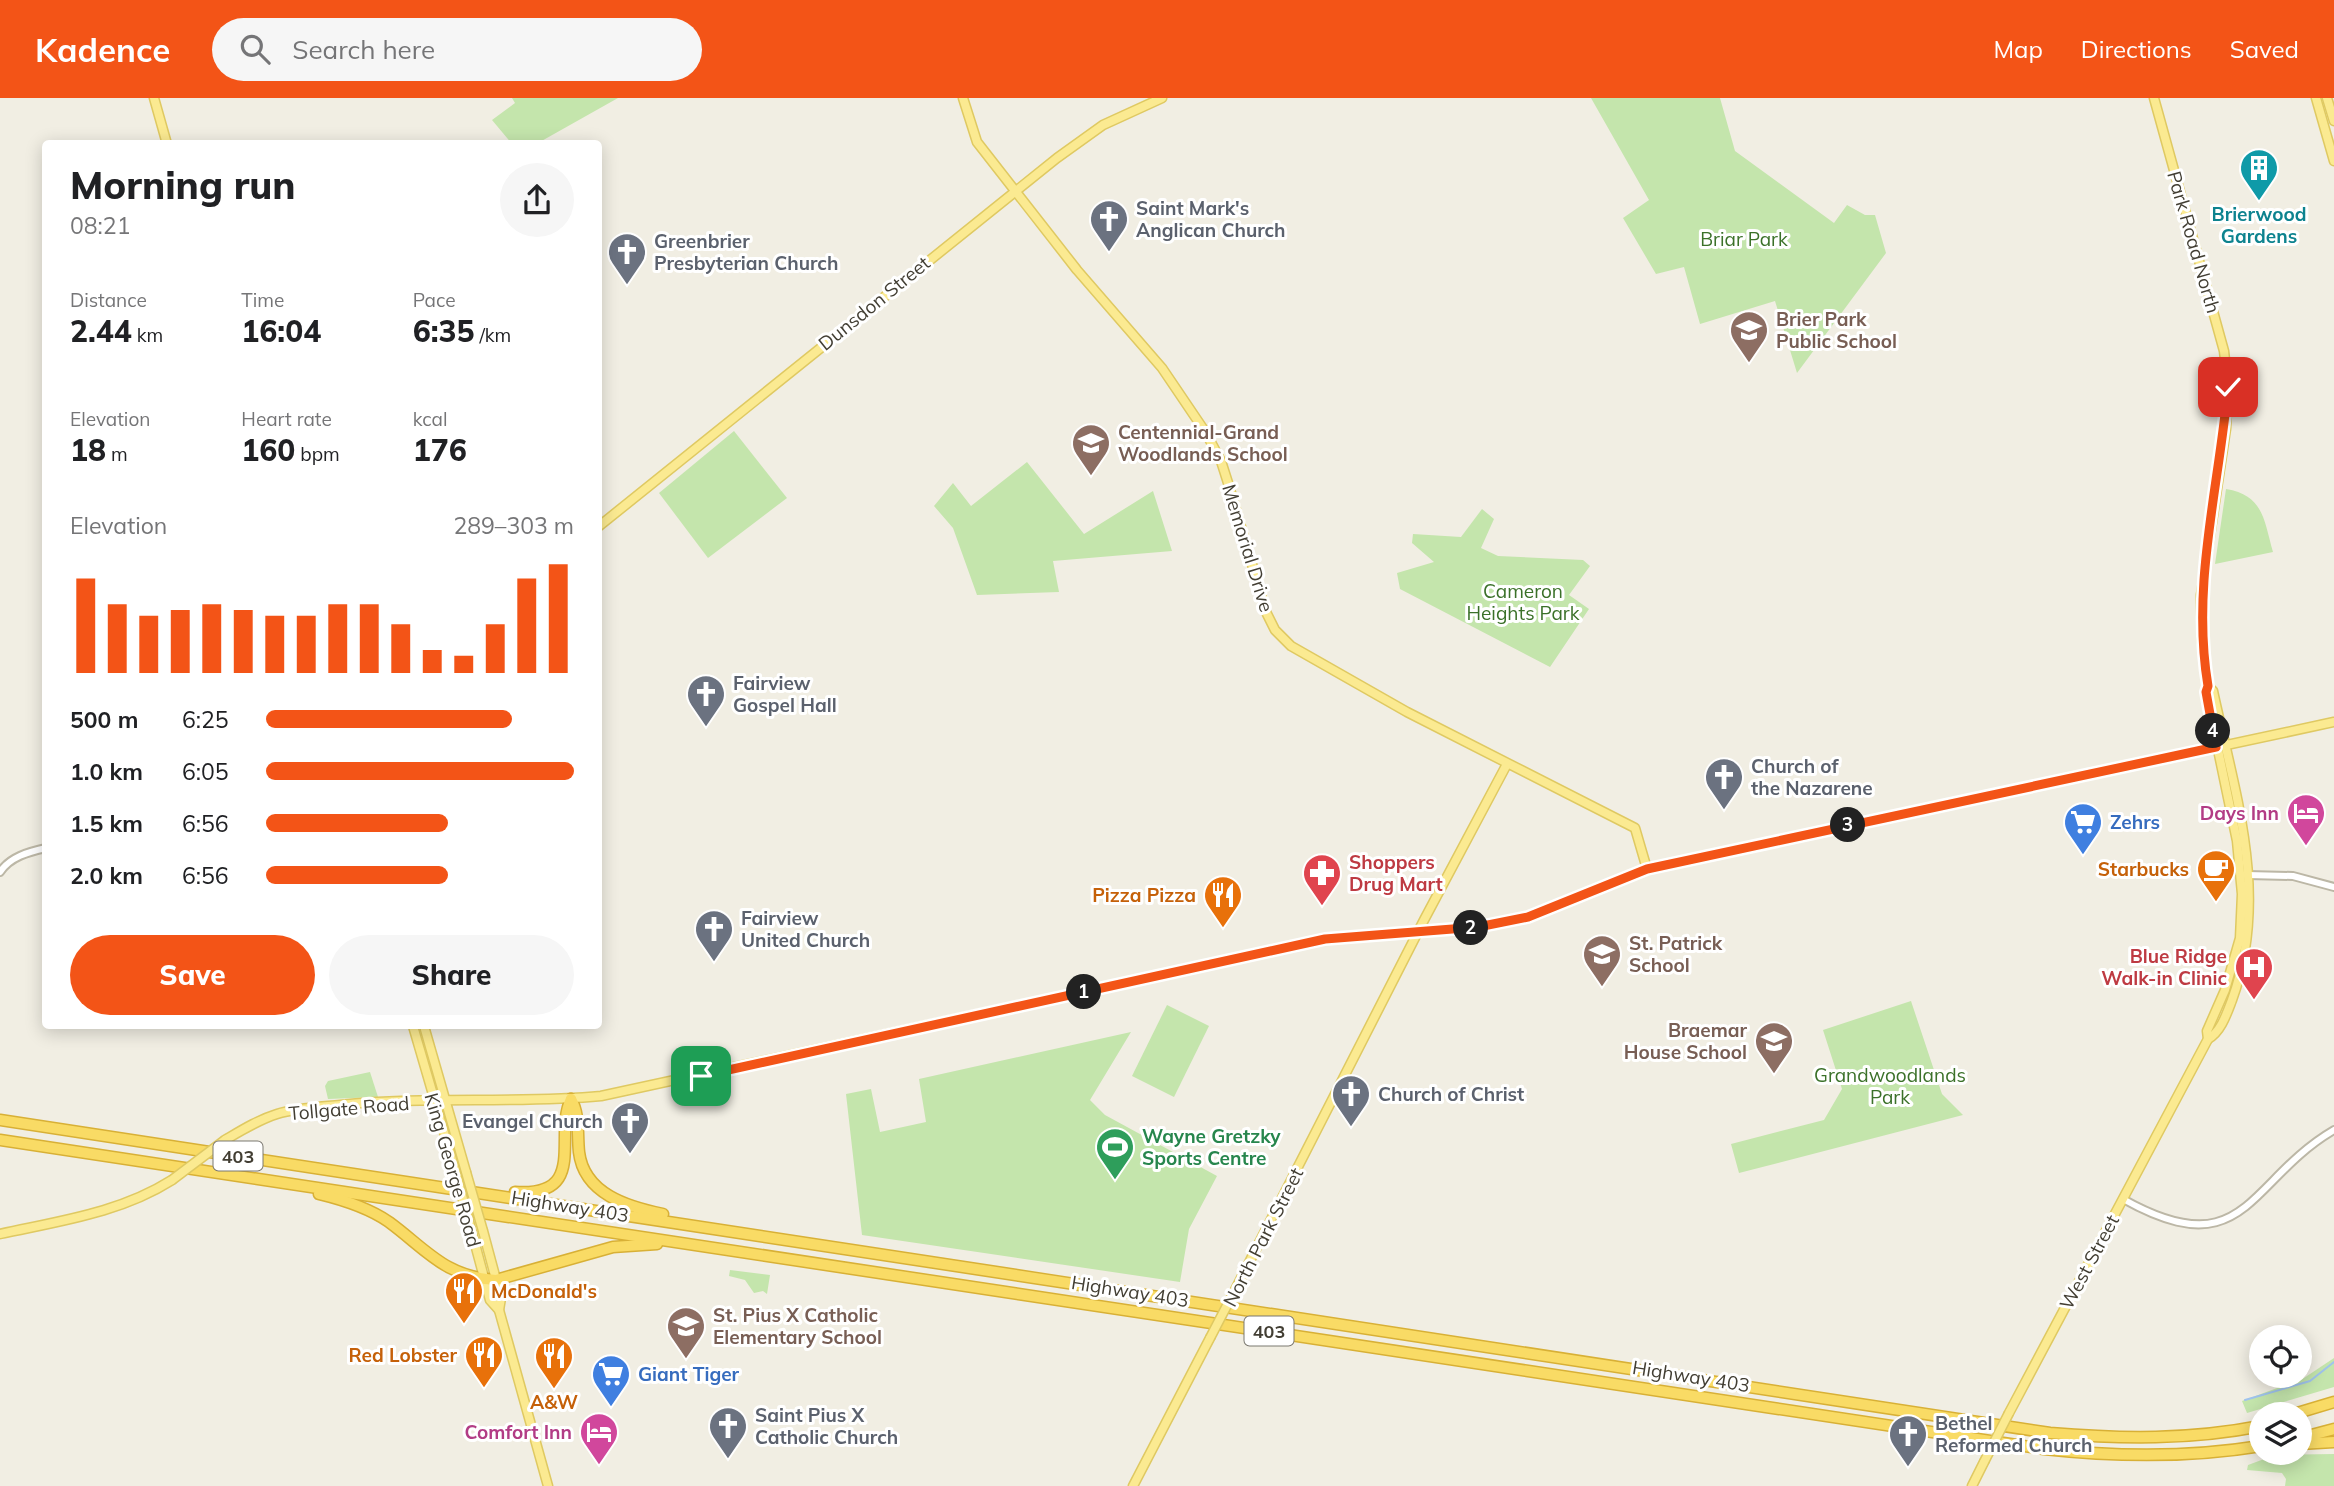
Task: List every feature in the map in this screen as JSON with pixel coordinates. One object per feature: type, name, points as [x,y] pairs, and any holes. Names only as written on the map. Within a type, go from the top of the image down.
[{"type":"highway","points":[[476,1192],[526,1193],[544,1189],[557,1180],[564,1168],[567,1153],[565,1110],[571,1099]]},
{"type":"highway","points":[[571,1099],[577,1110],[579,1155],[584,1172],[591,1183],[608,1196],[652,1212],[746,1233]]},
{"type":"highway","name":"Highway 403","points":[[0,1120],[2050,1433],[2152,1439],[2197,1436],[2249,1428]]},
{"type":"highway","name":"Highway 403","points":[[0,1140],[2044,1449],[2102,1456],[2164,1457],[2249,1447]]},
{"type":"highway","points":[[279,1182],[366,1209],[388,1221],[443,1266],[461,1275],[484,1279],[496,1280],[613,1247],[649,1244],[720,1248]]},
{"type":"highway","points":[[2312,1409],[2334,1402]]},
{"type":"highway","points":[[2312,1414],[2334,1408]]},
{"type":"highway","points":[[2312,1435],[2334,1429]]},
{"type":"highway","points":[[2312,1443],[2334,1442]]},
{"type":"main road","points":[[154,98],[166,140]]},
{"type":"main road","name":"Memorial Drive","points":[[963,98],[977,142],[1077,270],[1162,368],[1206,433],[1221,461],[1266,612],[1275,630],[1291,646],[1309,657],[1507,764],[1635,828],[1647,869]]},
{"type":"main road","name":"Dunsdon Street","points":[[602,524],[1015,191],[1103,125],[1162,98]]},
{"type":"main road","name":"Park Road North","points":[[2154,98],[2224,351],[2228,387]]},
{"type":"main road","points":[[2316,98],[2334,161]]},
{"type":"main road","points":[[2328,98],[2334,121]]},
{"type":"main road","name":"West Street","points":[[1972,1486],[2208,1040],[2207,1031],[2232,970],[2240,938],[2246,875],[2220,746],[2213,691],[2208,686],[2202,640],[2201,594],[2226,429],[2228,387]]},
{"type":"main road","name":"Tollgate Road","points":[[0,1234],[120,1207],[142,1199],[225,1140],[278,1114],[366,1103],[571,1099],[627,1092],[1325,939],[1478,927],[1528,917],[1647,869],[2334,722]]},
{"type":"main road","name":"North Park Street","points":[[1133,1486],[1418,931],[1507,764]]},
{"type":"main road","name":"King George Road","points":[[414,1029],[490,1300],[499,1310]]},
{"type":"main road","name":"King George Road","points":[[425,1029],[483,1231],[501,1298],[499,1310],[548,1486]]},
{"type":"street","points":[[0,872],[5,864],[27,852],[42,849]]},
{"type":"street","points":[[2246,875],[2293,876],[2334,887]]},
{"type":"street","points":[[2123,1199],[2157,1216],[2180,1223],[2218,1220],[2242,1210],[2258,1198],[2314,1143],[2334,1130]]},
{"type":"green space","points":[[512,98],[618,98],[543,140],[509,140],[492,120],[515,103]]},
{"type":"green space","name":"Briar Park","points":[[1591,98],[1720,98],[1735,151],[1834,223],[1847,205],[1865,215],[1875,215],[1886,253],[1797,373],[1775,301],[1700,324],[1684,267],[1656,274],[1623,218],[1649,200]]},
{"type":"green space","points":[[734,431],[787,498],[708,558],[659,493]]},
{"type":"green space","points":[[1027,462],[1084,534],[1153,491],[1172,551],[1053,561],[1059,592],[977,595],[953,528],[934,506],[953,483],[971,506]]},
{"type":"green space","points":[[2226,489],[2239,492],[2255,503],[2264,520],[2273,552],[2215,564]]},
{"type":"green space","name":"Cameron Heights Park","points":[[1482,509],[1494,519],[1481,548],[1498,556],[1583,560],[1590,566],[1569,595],[1589,609],[1550,667],[1400,589],[1397,573],[1434,562],[1412,543],[1413,534],[1461,537]]},
{"type":"green space","name":"Grandwoodlands Park","points":[[1911,1001],[1942,1094],[1963,1115],[1739,1173],[1731,1144],[1824,1120],[1842,1089],[1823,1030]]},
{"type":"green space","points":[[1167,1005],[1209,1026],[1174,1097],[1132,1076]]},
{"type":"green space","points":[[1131,1032],[1090,1100],[1105,1115],[1217,1176],[1189,1229],[1180,1282],[862,1235],[846,1094],[871,1089],[880,1132],[926,1122],[919,1079]]},
{"type":"green space","points":[[370,1072],[378,1097],[328,1099],[325,1086],[328,1081]]},
{"type":"green space","points":[[730,1270],[770,1275],[767,1294],[763,1291],[754,1293],[745,1280],[729,1276]]},
{"type":"green space","points":[[2334,1358],[2334,1387],[2284,1402],[2249,1402],[2247,1413],[2242,1401],[2277,1388],[2312,1388],[2312,1373]]},
{"type":"green space","points":[[2312,1454],[2334,1454],[2334,1486],[2285,1486],[2286,1479],[2282,1473],[2247,1470],[2249,1465],[2312,1465]]},
{"type":"waterway","points":[[2245,1400],[2310,1381],[2334,1362]]},
{"type":"place","name":"Brierwood Gardens","points":[[2259,202]]},
{"type":"place","name":"Saint Mark's Anglican Church","points":[[1109,253]]},
{"type":"place","name":"Greenbrier Presbyterian Church","points":[[627,286]]},
{"type":"place","name":"Brier Park Public School","points":[[1749,364]]},
{"type":"place","name":"Centennial-Grand Woodlands School","points":[[1091,477]]},
{"type":"place","name":"Fairview Gospel Hall","points":[[706,728]]},
{"type":"place","name":"Church of the Nazarene","points":[[1724,811]]},
{"type":"place","name":"Days Inn","points":[[2306,847]]},
{"type":"place","name":"Zehrs","points":[[2083,856]]},
{"type":"place","name":"Starbucks","points":[[2216,903]]},
{"type":"place","name":"Shoppers Drug Mart","points":[[1322,907]]},
{"type":"place","name":"Pizza Pizza","points":[[1223,929]]},
{"type":"place","name":"Fairview United Church","points":[[714,963]]},
{"type":"place","name":"St. Patrick School","points":[[1602,988]]},
{"type":"place","name":"Blue Ridge Walk-in Clinic","points":[[2254,1001]]},
{"type":"place","name":"Braemar House School","points":[[1774,1075]]},
{"type":"place","name":"Church of Christ","points":[[1351,1128]]},
{"type":"place","name":"Evangel Church","points":[[630,1155]]},
{"type":"place","name":"Wayne Gretzky Sports Centre","points":[[1115,1181]]},
{"type":"place","name":"McDonald's","points":[[464,1325]]},
{"type":"place","name":"St. Pius X Catholic Elementary School","points":[[686,1360]]},
{"type":"place","name":"Red Lobster","points":[[484,1389]]},
{"type":"place","name":"A&W","points":[[554,1390]]},
{"type":"place","name":"Giant Tiger","points":[[611,1408]]},
{"type":"place","name":"Saint Pius X Catholic Church","points":[[728,1460]]},
{"type":"place","name":"Comfort Inn","points":[[599,1466]]},
{"type":"place","name":"Bethel Reformed Church","points":[[1908,1468]]},
{"type":"route","points":[[701,1076],[1325,939],[1478,927],[1528,917],[1647,869],[1949,802],[2216,747],[2206,692],[2208,686],[2202,640],[2201,594],[2226,429],[2228,387]]}]
